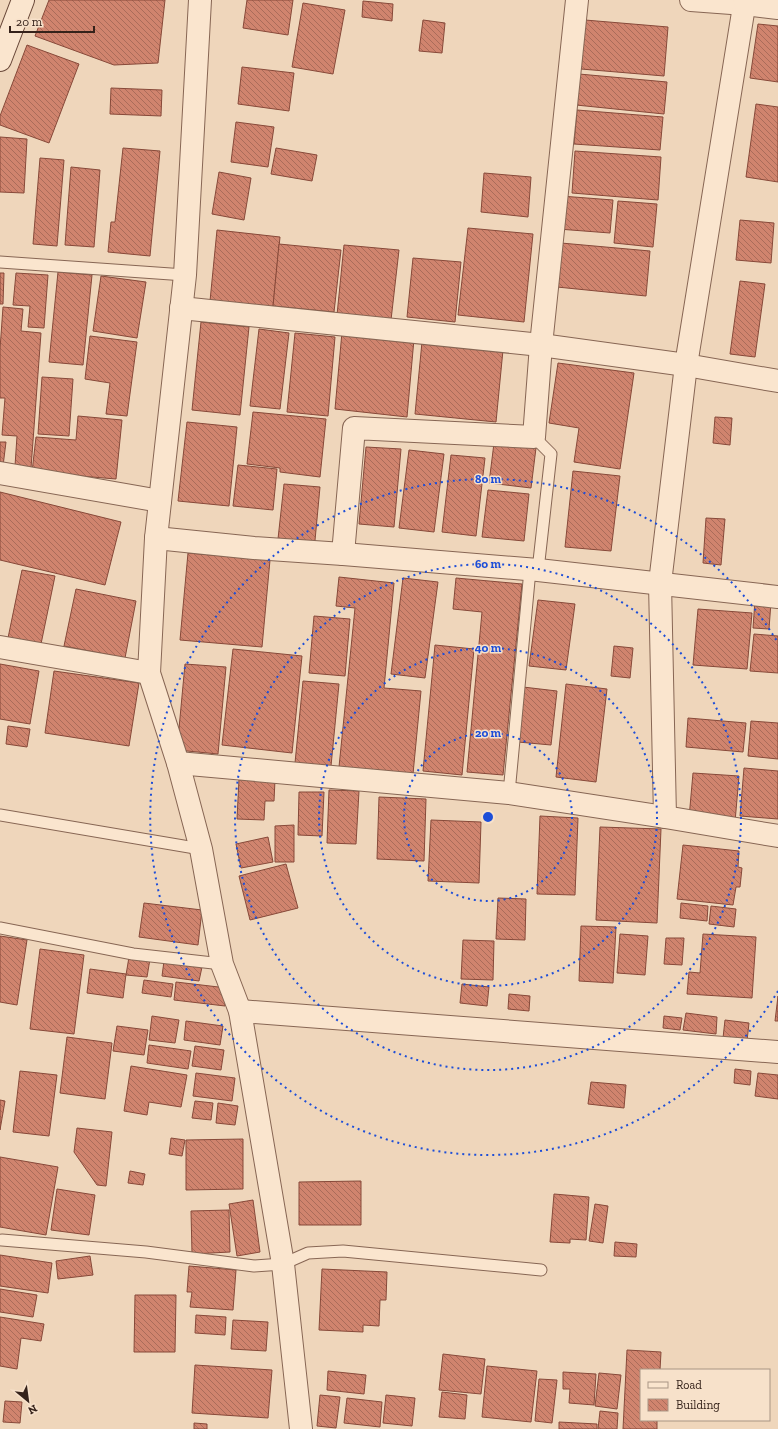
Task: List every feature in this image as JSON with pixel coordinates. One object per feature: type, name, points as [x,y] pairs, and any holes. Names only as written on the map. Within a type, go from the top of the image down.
[{"type":"street","points":[[0,60],[23,0]]},
{"type":"street","points":[[200,0],[185,275],[156,538],[149,673],[178,763],[201,849],[222,964],[240,1011],[283,1264],[301,1429]]},
{"type":"street","points":[[344,554],[354,428],[534,437],[541,345],[577,0]]},
{"type":"street","points":[[691,0],[745,2],[778,8]]},
{"type":"street","points":[[664,816],[660,583],[686,364],[745,2]]},
{"type":"street","points":[[181,308],[541,345],[686,364],[778,381]]},
{"type":"street","points":[[0,473],[160,501]]},
{"type":"street","points":[[156,538],[254,548],[534,570],[778,597]]},
{"type":"street","points":[[0,647],[149,673]]},
{"type":"street","points":[[178,763],[509,793],[664,816],[778,836]]},
{"type":"street","points":[[240,1011],[778,1052]]},
{"type":"lane","points":[[0,262],[185,275]]},
{"type":"lane","points":[[509,793],[534,570],[551,454],[534,437]]},
{"type":"lane","points":[[0,816],[201,849]]},
{"type":"lane","points":[[0,928],[133,954],[222,964]]},
{"type":"lane","points":[[2,1240],[146,1252],[254,1266],[283,1264],[308,1253],[343,1251],[541,1270]]},
{"type":"building","points":[[49,0],[165,0],[158,63],[114,65],[35,36]]},
{"type":"building","points":[[247,0],[293,0],[288,35],[243,28]]},
{"type":"building","points":[[363,1],[393,4],[392,21],[362,17]]},
{"type":"building","points":[[303,3],[345,10],[333,74],[292,67]]},
{"type":"building","points":[[423,20],[445,23],[442,53],[419,51]]},
{"type":"building","points":[[585,20],[668,27],[664,76],[581,69]]},
{"type":"building","points":[[758,24],[778,26],[778,82],[750,78]]},
{"type":"building","points":[[27,45],[79,64],[49,143],[0,125],[0,116]]},
{"type":"building","points":[[242,67],[294,73],[289,111],[238,104]]},
{"type":"building","points":[[579,74],[667,82],[664,114],[576,105]]},
{"type":"building","points":[[111,88],[162,90],[161,116],[110,114]]},
{"type":"building","points":[[756,104],[778,107],[778,182],[746,177]]},
{"type":"building","points":[[577,110],[663,117],[660,150],[574,144]]},
{"type":"building","points":[[236,122],[274,127],[268,167],[231,162]]},
{"type":"building","points":[[0,137],[27,139],[24,193],[0,192]]},
{"type":"building","points":[[123,148],[160,151],[150,256],[108,252],[111,222],[115,222]]},
{"type":"building","points":[[276,148],[317,155],[312,181],[271,174]]},
{"type":"building","points":[[575,151],[661,157],[658,200],[572,193]]},
{"type":"building","points":[[40,158],[64,160],[57,246],[33,244]]},
{"type":"building","points":[[71,167],[100,170],[94,247],[65,245]]},
{"type":"building","points":[[219,172],[251,178],[244,220],[212,214]]},
{"type":"building","points":[[484,173],[531,177],[528,217],[481,212]]},
{"type":"building","points":[[561,196],[613,200],[610,233],[558,229]]},
{"type":"building","points":[[618,201],[657,204],[653,247],[614,243]]},
{"type":"building","points":[[740,220],[774,223],[771,263],[736,260]]},
{"type":"building","points":[[468,228],[533,234],[524,322],[458,315]]},
{"type":"building","points":[[217,230],[280,237],[273,307],[210,301]]},
{"type":"building","points":[[561,243],[650,251],[646,296],[557,287]]},
{"type":"building","points":[[279,244],[341,250],[334,312],[273,306]]},
{"type":"building","points":[[344,245],[399,250],[391,320],[337,315]]},
{"type":"building","points":[[413,258],[461,262],[455,322],[407,317]]},
{"type":"building","points":[[58,272],[92,275],[83,365],[49,362]]},
{"type":"building","points":[[0,273],[4,273],[3,304],[0,304]]},
{"type":"building","points":[[16,273],[48,275],[44,328],[28,327],[30,306],[13,305]]},
{"type":"building","points":[[101,276],[146,282],[137,338],[93,331]]},
{"type":"building","points":[[740,281],[765,284],[755,357],[730,354]]},
{"type":"building","points":[[3,307],[23,309],[21,331],[41,333],[31,468],[15,466],[17,436],[2,435],[5,398],[0,398],[0,349]]},
{"type":"building","points":[[201,322],[249,327],[240,415],[192,410]]},
{"type":"building","points":[[259,329],[289,333],[280,409],[250,406]]},
{"type":"building","points":[[342,332],[414,339],[407,417],[335,409]]},
{"type":"building","points":[[295,333],[335,337],[328,416],[287,412]]},
{"type":"building","points":[[90,336],[137,342],[127,416],[106,414],[110,383],[85,379]]},
{"type":"building","points":[[422,342],[503,350],[496,422],[415,414]]},
{"type":"building","points":[[558,363],[634,373],[620,469],[574,462],[579,428],[549,423]]},
{"type":"building","points":[[42,377],[73,379],[69,436],[38,434]]},
{"type":"building","points":[[253,412],[326,419],[320,477],[280,472],[280,468],[247,464]]},
{"type":"building","points":[[78,416],[122,420],[116,479],[32,472],[36,437],[76,440]]},
{"type":"building","points":[[715,417],[732,418],[730,445],[713,443]]},
{"type":"building","points":[[187,422],[237,427],[229,506],[178,501]]},
{"type":"building","points":[[0,442],[6,442],[3,466],[0,466]]},
{"type":"building","points":[[494,443],[536,448],[531,488],[489,483]]},
{"type":"building","points":[[366,447],[401,449],[394,527],[359,524]]},
{"type":"building","points":[[409,450],[444,454],[434,532],[399,528]]},
{"type":"building","points":[[451,455],[485,458],[476,536],[442,532]]},
{"type":"building","points":[[238,465],[277,469],[273,510],[233,506]]},
{"type":"building","points":[[573,471],[620,476],[611,551],[565,547]]},
{"type":"building","points":[[284,484],[320,487],[314,551],[277,548]]},
{"type":"building","points":[[488,490],[529,494],[524,541],[482,537]]},
{"type":"building","points":[[0,492],[121,522],[105,585],[0,560]]},
{"type":"building","points":[[706,518],[725,519],[721,565],[703,563]]},
{"type":"building","points":[[188,553],[270,560],[262,647],[180,640]]},
{"type":"building","points":[[22,570],[55,576],[41,644],[8,638]]},
{"type":"building","points":[[339,577],[394,583],[384,688],[421,691],[413,774],[339,767],[355,608],[336,606]]},
{"type":"building","points":[[403,578],[438,582],[425,678],[391,674]]},
{"type":"building","points":[[456,578],[522,584],[503,775],[467,772],[482,612],[453,609]]},
{"type":"building","points":[[76,589],[136,601],[125,658],[64,646]]},
{"type":"building","points":[[538,600],[575,604],[566,670],[529,666]]},
{"type":"building","points":[[755,600],[771,602],[769,629],[753,628]]},
{"type":"building","points":[[698,609],[752,613],[747,669],[693,665]]},
{"type":"building","points":[[314,616],[350,619],[345,676],[309,673]]},
{"type":"building","points":[[754,634],[778,636],[778,673],[750,671]]},
{"type":"building","points":[[435,645],[474,649],[462,775],[423,771]]},
{"type":"building","points":[[614,646],[633,648],[630,678],[611,676]]},
{"type":"building","points":[[233,649],[302,656],[292,753],[222,745]]},
{"type":"building","points":[[0,664],[39,671],[30,724],[0,719]]},
{"type":"building","points":[[185,664],[226,667],[218,754],[177,750]]},
{"type":"building","points":[[54,671],[139,683],[129,746],[45,733]]},
{"type":"building","points":[[303,681],[339,684],[331,766],[295,763]]},
{"type":"building","points":[[566,684],[607,689],[596,782],[556,777]]},
{"type":"building","points":[[523,687],[557,691],[551,745],[518,742]]},
{"type":"building","points":[[688,718],[746,723],[743,752],[686,747]]},
{"type":"building","points":[[751,721],[778,723],[778,759],[748,756]]},
{"type":"building","points":[[8,726],[30,729],[27,747],[6,744]]},
{"type":"building","points":[[744,768],[778,771],[778,819],[740,816]]},
{"type":"building","points":[[693,773],[739,776],[735,822],[689,818]]},
{"type":"building","points":[[239,779],[275,780],[274,801],[265,801],[264,820],[237,819]]},
{"type":"building","points":[[329,790],[359,791],[356,844],[327,843]]},
{"type":"building","points":[[299,792],[324,792],[322,836],[298,835]]},
{"type":"building","points":[[379,797],[426,799],[424,861],[377,859]]},
{"type":"building","points":[[540,816],[578,818],[575,895],[537,894]]},
{"type":"building","points":[[431,820],[481,822],[479,883],[428,881]]},
{"type":"building","points":[[294,825],[294,862],[275,862],[275,826]]},
{"type":"building","points":[[600,827],[661,829],[657,923],[596,920]]},
{"type":"building","points":[[268,837],[273,862],[241,868],[236,844]]},
{"type":"building","points":[[683,845],[739,851],[738,867],[742,868],[740,887],[736,887],[733,905],[677,899]]},
{"type":"building","points":[[286,864],[298,908],[250,920],[239,876]]},
{"type":"building","points":[[498,898],[526,899],[525,940],[496,939]]},
{"type":"building","points":[[144,903],[202,910],[198,945],[139,937]]},
{"type":"building","points":[[681,903],[708,906],[707,921],[680,918]]},
{"type":"building","points":[[711,906],[736,909],[734,927],[709,924]]},
{"type":"building","points":[[581,926],[616,927],[613,983],[579,981]]},
{"type":"building","points":[[620,934],[648,936],[645,975],[617,973]]},
{"type":"building","points":[[703,934],[756,937],[752,998],[687,994],[689,972],[700,973]]},
{"type":"building","points":[[0,936],[27,940],[17,1005],[0,1002]]},
{"type":"building","points":[[666,938],[684,938],[682,965],[664,964]]},
{"type":"building","points":[[463,940],[494,941],[493,980],[461,979]]},
{"type":"building","points":[[40,949],[84,955],[74,1034],[30,1029]]},
{"type":"building","points":[[129,957],[150,959],[147,977],[126,975]]},
{"type":"building","points":[[164,961],[202,967],[199,981],[162,976]]},
{"type":"building","points":[[90,969],[126,974],[123,998],[87,993]]},
{"type":"building","points":[[144,980],[173,984],[171,997],[142,993]]},
{"type":"building","points":[[176,982],[227,988],[225,1006],[174,1000]]},
{"type":"building","points":[[462,984],[489,987],[487,1006],[460,1003]]},
{"type":"building","points":[[509,994],[530,996],[529,1011],[508,1009]]},
{"type":"building","points":[[778,996],[778,1021],[775,1021]]},
{"type":"building","points":[[686,1013],[717,1017],[716,1034],[683,1030]]},
{"type":"building","points":[[152,1016],[179,1020],[175,1043],[149,1040]]},
{"type":"building","points":[[664,1016],[682,1018],[680,1030],[663,1028]]},
{"type":"building","points":[[725,1020],[749,1023],[747,1041],[723,1038]]},
{"type":"building","points":[[186,1021],[223,1026],[220,1045],[184,1040]]},
{"type":"building","points":[[117,1026],[148,1030],[144,1055],[113,1051]]},
{"type":"building","points":[[67,1037],[112,1043],[105,1099],[60,1093]]},
{"type":"building","points":[[149,1045],[191,1051],[188,1069],[147,1063]]},
{"type":"building","points":[[195,1046],[224,1050],[221,1070],[192,1066]]},
{"type":"building","points":[[131,1066],[187,1075],[181,1107],[149,1102],[147,1115],[124,1111]]},
{"type":"building","points":[[735,1069],[751,1071],[750,1085],[734,1083]]},
{"type":"building","points":[[20,1071],[57,1075],[49,1136],[13,1132]]},
{"type":"building","points":[[196,1073],[235,1078],[232,1101],[193,1096]]},
{"type":"building","points":[[758,1073],[778,1075],[778,1099],[755,1096]]},
{"type":"building","points":[[591,1082],[626,1085],[624,1108],[588,1104]]},
{"type":"building","points":[[0,1100],[5,1101],[0,1130]]},
{"type":"building","points":[[195,1101],[213,1103],[211,1120],[192,1118]]},
{"type":"building","points":[[218,1103],[238,1106],[235,1125],[216,1123]]},
{"type":"building","points":[[77,1128],[112,1132],[106,1186],[97,1185],[74,1152]]},
{"type":"building","points":[[171,1138],[185,1140],[182,1156],[169,1154]]},
{"type":"building","points":[[243,1139],[243,1189],[186,1190],[186,1140]]},
{"type":"building","points":[[0,1157],[58,1167],[46,1235],[0,1227]]},
{"type":"building","points":[[130,1171],[145,1174],[143,1185],[128,1183]]},
{"type":"building","points":[[361,1181],[361,1225],[299,1225],[299,1182]]},
{"type":"building","points":[[57,1189],[95,1195],[89,1235],[51,1230]]},
{"type":"building","points":[[554,1194],[589,1197],[586,1240],[570,1239],[570,1243],[550,1242]]},
{"type":"building","points":[[253,1200],[260,1252],[237,1256],[229,1204]]},
{"type":"building","points":[[595,1204],[608,1206],[603,1243],[589,1241]]},
{"type":"building","points":[[229,1210],[230,1252],[192,1254],[191,1211]]},
{"type":"building","points":[[615,1242],[637,1244],[636,1257],[614,1256]]},
{"type":"building","points":[[0,1255],[52,1263],[48,1293],[0,1286]]},
{"type":"building","points":[[90,1256],[93,1275],[58,1279],[56,1261]]},
{"type":"building","points":[[189,1266],[236,1270],[233,1310],[190,1307],[192,1292],[187,1292]]},
{"type":"building","points":[[322,1269],[387,1272],[386,1300],[380,1300],[379,1326],[363,1325],[363,1332],[319,1330]]},
{"type":"building","points":[[0,1289],[37,1295],[33,1317],[0,1312]]},
{"type":"building","points":[[135,1295],[176,1295],[175,1352],[134,1352]]},
{"type":"building","points":[[196,1315],[226,1317],[225,1335],[195,1333]]},
{"type":"building","points":[[0,1317],[44,1324],[41,1341],[21,1338],[17,1369],[0,1366]]},
{"type":"building","points":[[233,1320],[268,1322],[266,1351],[231,1349]]},
{"type":"building","points":[[627,1350],[661,1352],[660,1369],[640,1369],[640,1421],[657,1421],[657,1429],[623,1429]]},
{"type":"building","points":[[443,1354],[485,1359],[481,1394],[439,1390]]},
{"type":"building","points":[[195,1365],[272,1370],[268,1418],[192,1413]]},
{"type":"building","points":[[487,1366],[537,1371],[531,1422],[482,1417]]},
{"type":"building","points":[[328,1371],[366,1375],[364,1394],[327,1390]]},
{"type":"building","points":[[563,1372],[596,1374],[594,1405],[569,1403],[570,1389],[563,1389]]},
{"type":"building","points":[[599,1373],[621,1375],[617,1409],[595,1406]]},
{"type":"building","points":[[539,1379],[557,1380],[552,1423],[535,1421]]},
{"type":"building","points":[[442,1392],[467,1395],[465,1419],[439,1417]]},
{"type":"building","points":[[320,1395],[340,1397],[336,1428],[317,1426]]},
{"type":"building","points":[[386,1395],[415,1398],[412,1426],[383,1423]]},
{"type":"building","points":[[347,1398],[382,1402],[380,1427],[344,1423]]},
{"type":"building","points":[[5,1401],[22,1402],[20,1423],[3,1422]]},
{"type":"building","points":[[600,1411],[618,1413],[617,1429],[598,1429]]},
{"type":"building","points":[[559,1422],[597,1424],[597,1429],[559,1429]]},
{"type":"building","points":[[194,1423],[207,1424],[207,1429],[194,1429]]}]
